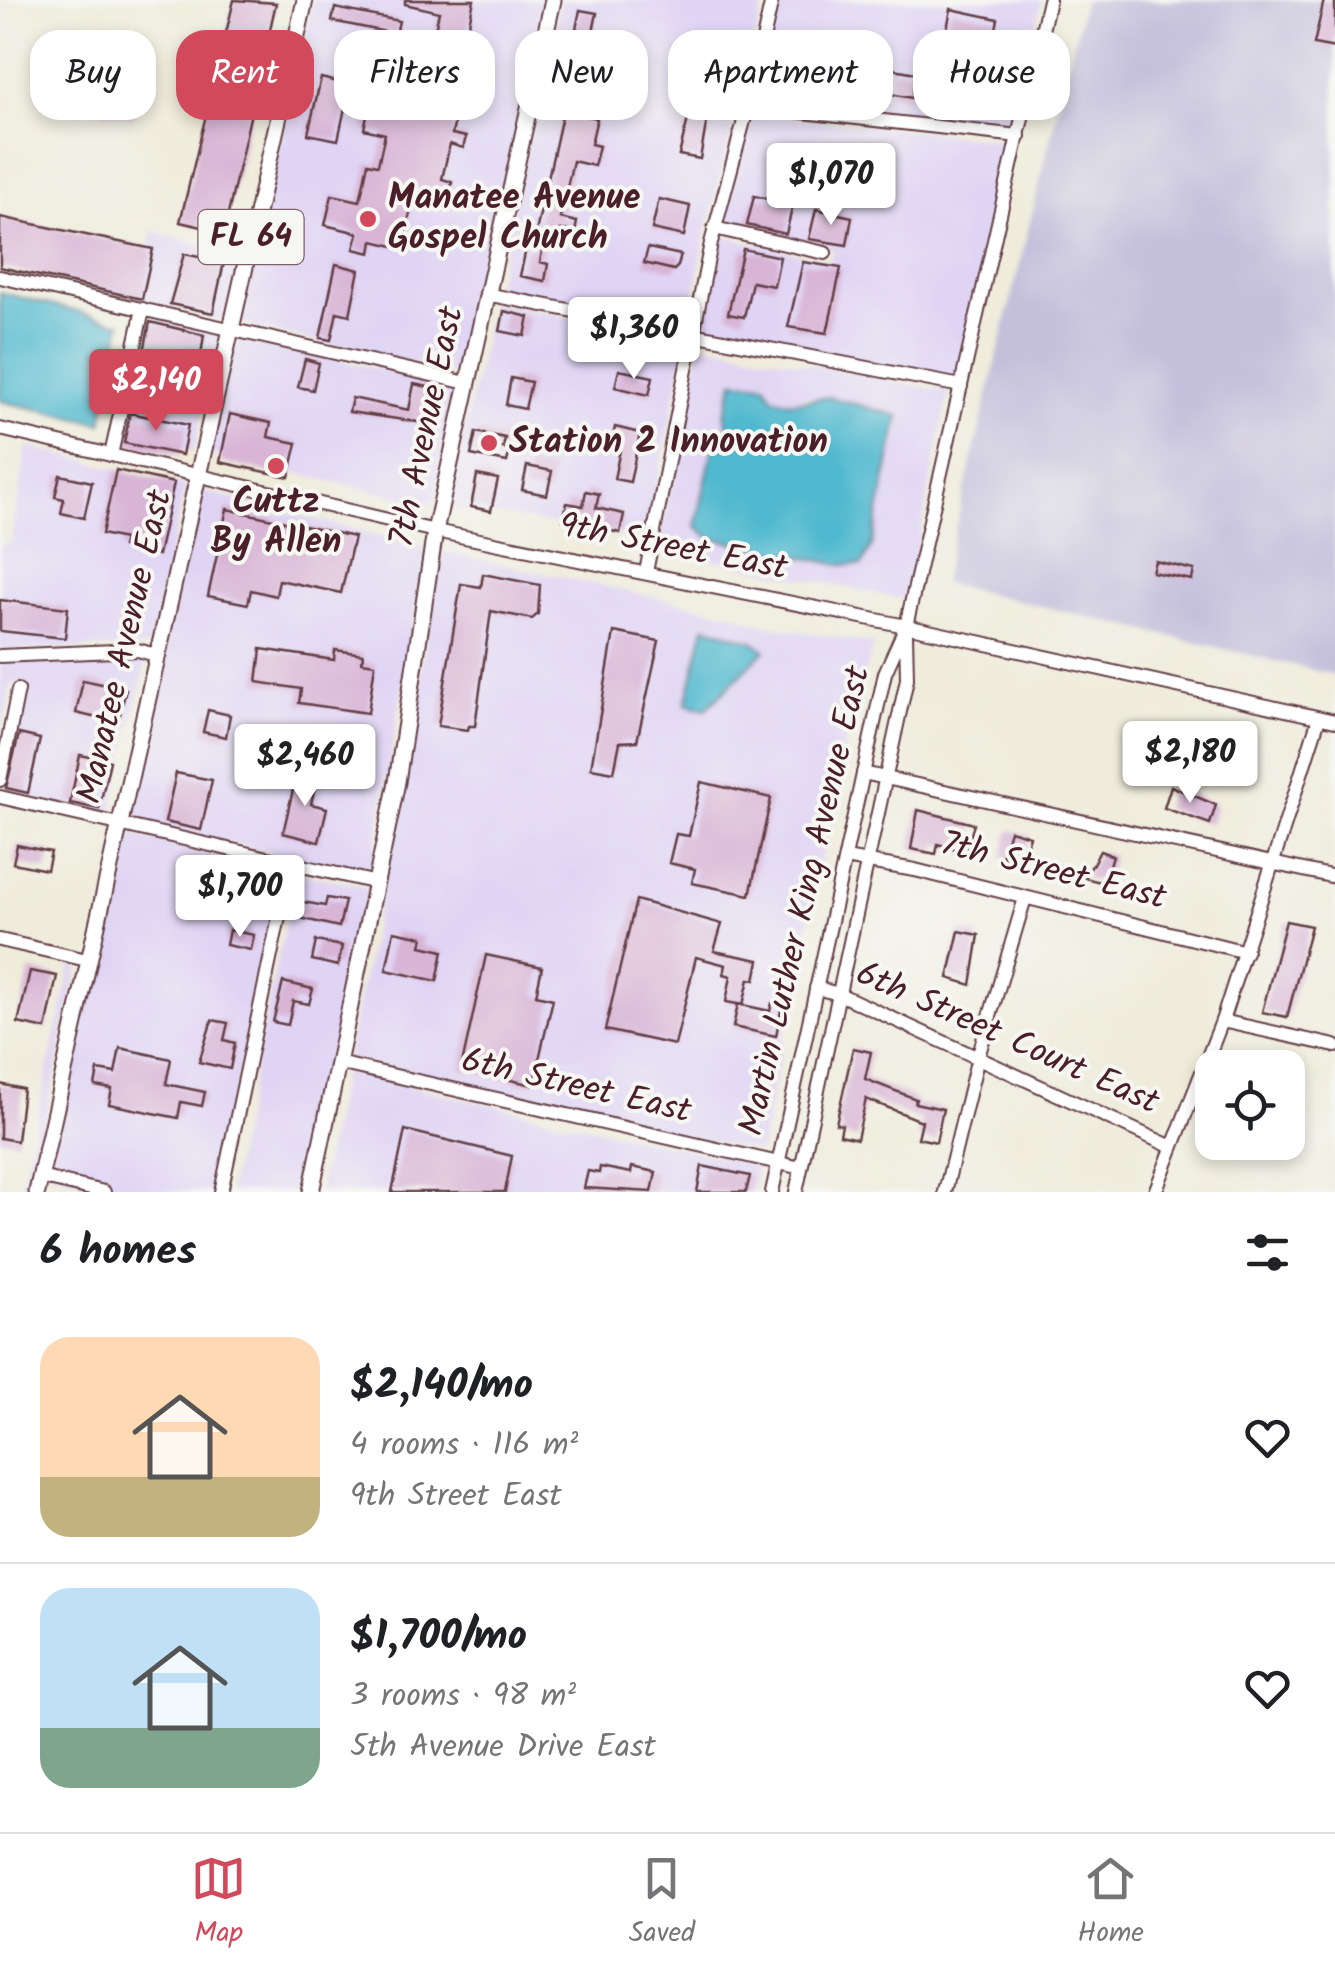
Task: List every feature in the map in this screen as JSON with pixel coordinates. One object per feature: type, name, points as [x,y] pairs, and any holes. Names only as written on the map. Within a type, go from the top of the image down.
[{"type":"main road","name":"Manatee Avenue East","points":[[38,1184],[305,0]]},
{"type":"main road","name":"7th Avenue East","points":[[311,1192],[377,882],[435,531],[553,0]]},
{"type":"street","points":[[765,30],[772,0]]},
{"type":"street","name":"Martin Luther King Avenue East","points":[[772,1192],[885,673],[906,626],[1049,0]]},
{"type":"street","points":[[646,572],[696,335],[714,228],[744,120]]},
{"type":"street","points":[[874,120],[1018,136]]},
{"type":"street","points":[[714,228],[825,253]]},
{"type":"street","points":[[0,277],[467,383]]},
{"type":"street","points":[[486,294],[962,386]]},
{"type":"street","points":[[110,454],[143,309]]},
{"type":"street","name":"9th Street East","points":[[0,429],[435,531],[906,626],[1335,722]]},
{"type":"street","name":"Martin Luther King Avenue East","points":[[796,1192],[906,679],[906,626]]},
{"type":"street","points":[[0,656],[138,650],[155,655]]},
{"type":"street","points":[[0,780],[18,690]]},
{"type":"street","points":[[1155,1192],[1246,952],[1319,718]]},
{"type":"street","points":[[863,774],[1335,877]]},
{"type":"street","points":[[0,797],[377,882]]},
{"type":"street","name":"7th Street East","points":[[845,858],[915,870],[1246,952]]},
{"type":"street","points":[[221,1192],[290,865]]},
{"type":"street","points":[[945,1192],[978,1057],[1025,898]]},
{"type":"street","points":[[0,940],[87,960]]},
{"type":"street","name":"6th Street Court East","points":[[816,988],[838,994],[1172,1148]]},
{"type":"street","points":[[1222,1021],[1335,1046]]},
{"type":"street","name":"6th Street East","points":[[338,1063],[801,1168]]},
{"type":"street","points":[[38,1184],[104,1192]]},
{"type":"shaded area","points":[[313,0],[546,0],[539,30],[515,30],[515,120],[519,120],[461,375],[239,324],[286,120],[314,120],[314,30],[306,30]]},
{"type":"shaded area","points":[[561,0],[765,0],[757,30],[668,30],[668,120],[735,120],[704,241],[689,328],[495,289],[534,120],[648,120],[648,30],[554,30]]},
{"type":"shaded area","points":[[779,0],[1042,0],[1035,30],[913,30],[913,118],[893,116],[893,30],[772,30]]},
{"type":"shaded area","points":[[1084,0],[1335,0],[1335,675],[942,583],[1055,120],[1070,120],[1070,57]]},
{"type":"shaded area","points":[[752,120],[818,120],[1010,141],[959,379],[704,330],[720,235],[830,261],[833,249],[723,223]]},
{"type":"shaded area","points":[[931,120],[1015,120],[1013,129]]},
{"type":"shaded area","points":[[253,198],[225,321],[138,301],[153,231],[239,256]]},
{"type":"shaded area","points":[[492,302],[687,340],[645,540],[448,507]]},
{"type":"shaded area","points":[[149,317],[222,333],[194,451],[122,435]]},
{"type":"shaded area","points":[[236,337],[458,387],[434,504],[208,454]]},
{"type":"shaded area","points":[[701,343],[949,392],[907,600],[692,556],[660,542]],"holes":[[[765,384],[774,398],[792,402],[809,396],[899,430],[862,565],[840,565],[711,538],[712,452]]]},
{"type":"shaded area","points":[[27,446],[185,486],[150,647],[0,650],[0,545],[11,544]]},
{"type":"shaded area","points":[[199,490],[426,547],[371,875],[125,820]]},
{"type":"shaded area","points":[[440,551],[734,614],[765,625],[874,644],[851,716],[760,1152],[346,1059],[404,783]],"holes":[[[705,626],[752,641],[765,650],[706,708],[686,704]]]},
{"type":"shaded area","points":[[147,659],[111,816],[5,792],[26,686],[12,682],[0,742],[0,663]]},
{"type":"shaded area","points":[[123,832],[282,869],[214,1192],[134,1192],[48,1172]]},
{"type":"shaded area","points":[[296,872],[369,887],[303,1192],[228,1192]]},
{"type":"shaded area","points":[[72,963],[79,965],[29,1192],[20,1192]]},
{"type":"shaded area","points":[[343,1071],[757,1165],[752,1192],[318,1192]]},
{"type":"water","points":[[0,292],[121,323],[102,423],[0,401]]},
{"type":"water","points":[[734,381],[765,384],[774,398],[792,402],[829,397],[899,416],[872,545],[862,565],[841,565],[711,538],[696,527],[712,452],[729,431],[725,414]]},
{"type":"water","points":[[705,626],[752,641],[765,650],[706,709],[686,704]]},
{"type":"building","points":[[234,0],[276,3],[270,30],[227,30]]},
{"type":"building","points":[[405,0],[474,0],[468,30],[435,30],[439,12],[405,4]]},
{"type":"building","points":[[1324,0],[1335,0],[1335,48],[1314,44]]},
{"type":"building","points":[[335,8],[399,21],[397,30],[376,30],[332,21]]},
{"type":"building","points":[[951,9],[998,19],[996,30],[947,30]]},
{"type":"building","points":[[580,10],[597,13],[593,30],[576,29]]},
{"type":"building","points":[[894,69],[913,72],[912,98],[893,95]]},
{"type":"building","points":[[321,78],[334,81],[334,120],[342,120],[338,140],[308,134]]},
{"type":"building","points":[[205,120],[249,120],[224,232],[180,222]]},
{"type":"building","points":[[366,120],[455,120],[452,134],[466,137],[463,148],[450,144],[442,179],[452,182],[448,204],[414,196],[402,248],[373,241],[371,253],[354,249],[358,233],[325,225],[332,195],[360,201],[368,163],[378,165],[385,134],[364,129]]},
{"type":"building","points":[[561,120],[597,120],[591,144],[599,146],[594,166],[573,161],[560,218],[577,222],[575,232],[561,230],[559,237],[545,235],[540,262],[548,264],[545,281],[520,276],[526,249],[532,250]]},
{"type":"building","points":[[688,120],[707,120],[700,159],[679,155]]},
{"type":"building","points":[[754,196],[793,204],[786,234],[747,225]]},
{"type":"building","points":[[659,199],[690,206],[684,236],[652,229]]},
{"type":"building","points":[[816,209],[852,217],[847,245],[809,239]]},
{"type":"building","points":[[0,217],[153,249],[142,299],[0,267]]},
{"type":"building","points":[[648,248],[681,255],[678,266],[674,270],[644,263]]},
{"type":"building","points":[[743,249],[780,257],[774,286],[752,282],[744,317],[728,314]]},
{"type":"building","points":[[184,254],[224,262],[213,313],[170,304]]},
{"type":"building","points":[[803,262],[841,268],[827,333],[788,327]]},
{"type":"building","points":[[336,264],[359,270],[350,315],[337,312],[331,340],[320,338]]},
{"type":"building","points":[[504,311],[529,317],[525,336],[500,331]]},
{"type":"building","points":[[150,322],[204,335],[196,387],[153,377],[157,360],[143,357]]},
{"type":"building","points":[[305,359],[319,363],[313,390],[298,387]]},
{"type":"building","points":[[619,370],[653,377],[649,395],[615,387]]},
{"type":"building","points":[[511,378],[531,382],[525,409],[506,405]]},
{"type":"building","points":[[414,384],[433,388],[425,423],[349,412],[352,398],[409,410]]},
{"type":"building","points":[[130,413],[188,425],[182,455],[124,443]]},
{"type":"building","points":[[230,414],[271,423],[268,437],[297,443],[289,477],[220,462]]},
{"type":"building","points":[[615,427],[640,433],[630,482],[614,479],[620,450],[611,448]]},
{"type":"building","name":"Station 2 Innovation","points":[[476,432],[505,438],[503,448],[510,450],[507,462],[471,455]]},
{"type":"building","points":[[527,466],[552,471],[547,495],[522,490]]},
{"type":"building","points":[[116,470],[174,483],[158,555],[122,547],[124,539],[102,534]]},
{"type":"building","points":[[60,475],[92,482],[84,518],[61,513],[64,499],[55,497]]},
{"type":"building","points":[[477,475],[498,479],[491,511],[471,507]]},
{"type":"building","points":[[586,491],[599,494],[596,508],[624,514],[620,533],[563,520],[567,503],[583,506]]},
{"type":"building","points":[[227,509],[354,537],[341,593],[279,580],[276,596],[251,590],[248,604],[208,596]]},
{"type":"building","points":[[1155,561],[1194,570],[1192,580],[1152,572]]},
{"type":"building","points":[[483,574],[540,585],[538,614],[532,619],[491,611],[475,726],[468,730],[438,726],[461,584],[481,587]]},
{"type":"building","points":[[0,600],[68,608],[65,638],[0,631]]},
{"type":"building","points":[[614,632],[659,641],[637,741],[620,742],[614,772],[591,768]]},
{"type":"building","points":[[261,649],[334,660],[335,650],[363,654],[362,662],[375,664],[368,713],[299,703],[301,689],[257,682]]},
{"type":"building","points":[[83,680],[126,689],[118,723],[76,713]]},
{"type":"building","points":[[208,710],[230,715],[226,737],[203,732]]},
{"type":"building","points":[[19,734],[40,739],[28,793],[6,788]]},
{"type":"building","points":[[80,755],[110,761],[99,809],[70,803]]},
{"type":"building","points":[[298,768],[318,773],[311,804],[327,808],[319,842],[283,833]]},
{"type":"building","points":[[176,773],[212,780],[201,830],[165,822]]},
{"type":"building","points":[[701,782],[771,798],[750,895],[692,883],[695,869],[669,863],[676,834],[689,836]]},
{"type":"building","points":[[1171,786],[1216,805],[1210,824],[1164,808]]},
{"type":"building","points":[[918,810],[974,824],[966,852],[938,844],[936,854],[911,849]]},
{"type":"building","points":[[1010,830],[1030,836],[1022,863],[1002,857]]},
{"type":"building","points":[[17,845],[51,852],[47,870],[13,863]]},
{"type":"building","points":[[1100,851],[1113,856],[1104,883],[1085,878]]},
{"type":"building","points":[[205,882],[218,885],[216,895],[224,896],[220,915],[199,911]]},
{"type":"building","points":[[327,898],[345,901],[339,927],[300,918],[303,902],[325,906]]},
{"type":"building","points":[[636,900],[722,924],[714,951],[759,960],[755,980],[749,979],[743,1005],[726,1002],[731,976],[724,974],[726,965],[696,957],[675,1045],[605,1030]]},
{"type":"building","points":[[1286,921],[1311,926],[1287,1017],[1262,1012]]},
{"type":"building","points":[[229,930],[254,935],[251,950],[226,945]]},
{"type":"building","points":[[394,931],[423,937],[421,946],[443,951],[437,981],[386,970]]},
{"type":"building","points":[[959,931],[979,935],[971,985],[948,978]]},
{"type":"building","points":[[316,941],[342,946],[338,966],[312,960]]},
{"type":"building","points":[[486,955],[542,967],[536,995],[553,999],[533,1085],[461,1069]]},
{"type":"building","points":[[30,971],[57,976],[46,1029],[18,1023]]},
{"type":"building","points":[[283,982],[313,989],[309,1004],[293,1001],[288,1025],[273,1022]]},
{"type":"building","points":[[772,1003],[782,1005],[776,1036],[733,1027],[738,1004],[770,1011]]},
{"type":"building","points":[[212,1020],[228,1023],[224,1040],[235,1043],[230,1069],[199,1062]]},
{"type":"building","points":[[120,1048],[171,1059],[166,1084],[205,1092],[202,1106],[181,1102],[178,1118],[109,1104],[112,1089],[95,1086],[98,1070],[115,1073]]},
{"type":"building","points":[[853,1048],[871,1052],[865,1079],[916,1099],[915,1103],[943,1109],[936,1142],[918,1138],[922,1121],[866,1099],[857,1139],[840,1135],[842,1125],[836,1124]]},
{"type":"building","points":[[0,1084],[23,1089],[17,1141],[0,1138]]},
{"type":"building","points":[[405,1130],[512,1156],[505,1192],[392,1192]]},
{"type":"building","points":[[702,1166],[750,1176],[746,1192],[697,1192]]},
{"type":"building","points":[[600,1167],[631,1173],[632,1167],[656,1172],[652,1192],[584,1188],[588,1171],[599,1173]]},
{"type":"place","name":"Manatee Avenue Gospel Church","points":[[368,219]]},
{"type":"place","name":"Station 2 Innovation","points":[[489,443]]},
{"type":"place","name":"Cuttz By Allen","points":[[276,466]]}]
